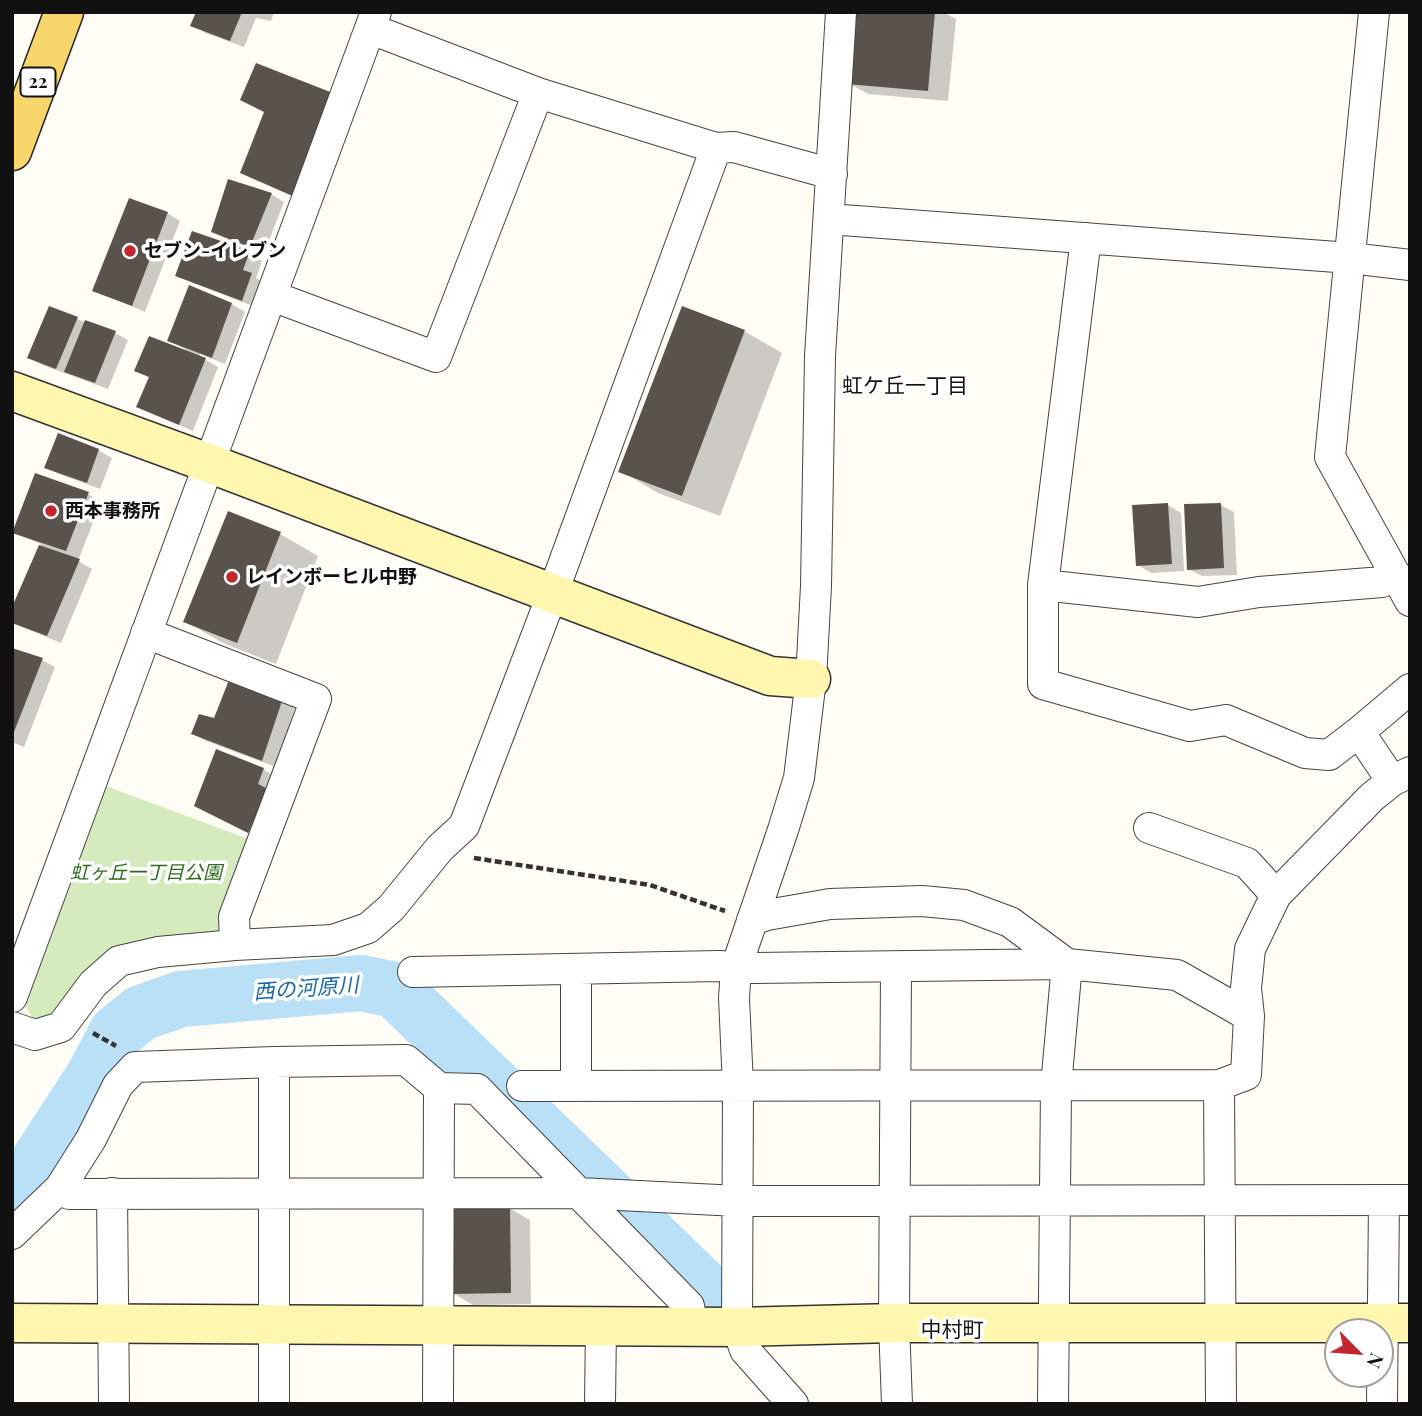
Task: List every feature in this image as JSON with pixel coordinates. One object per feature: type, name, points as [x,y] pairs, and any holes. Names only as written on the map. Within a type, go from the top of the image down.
[{"type":"main road","name":"22","points":[[12,151],[64,12]]},
{"type":"street","points":[[793,1404],[745,1350],[737,1327],[738,1086],[734,998],[736,968],[799,778],[811,679],[816,586],[820,356],[841,12]]},
{"type":"street","points":[[1374,12],[1330,457],[1403,588]]},
{"type":"street","points":[[12,997],[373,21],[538,93],[716,148],[734,148],[832,174]]},
{"type":"street","points":[[272,296],[436,357],[538,93]]},
{"type":"street","points":[[12,1027],[35,1035],[61,1027],[93,984],[119,961],[158,952],[334,940],[368,928],[391,908],[440,848],[464,826],[716,148]]},
{"type":"street","points":[[829,219],[1350,258],[1410,265]]},
{"type":"street","points":[[1086,238],[1043,584],[1043,684],[1189,726],[1226,720],[1305,753],[1329,755],[1410,689]]},
{"type":"street","points":[[12,391],[770,676],[811,679]]},
{"type":"street","points":[[1043,584],[1198,602],[1259,592],[1382,582],[1403,588]]},
{"type":"street","points":[[146,633],[316,699],[234,917],[235,945]]},
{"type":"street","points":[[522,1086],[1219,1085],[1246,1075],[1249,1016],[1246,988],[1250,949],[1276,895],[1372,797],[1401,776],[1359,732]]},
{"type":"street","points":[[1149,828],[1247,863],[1276,895]]},
{"type":"street","points":[[752,920],[830,904],[922,901],[964,905],[1010,922],[1067,964]]},
{"type":"street","points":[[1052,1404],[1056,1086],[1067,964]]},
{"type":"street","points":[[413,972],[719,966],[1067,964],[1177,975],[1249,1016]]},
{"type":"street","points":[[896,967],[894,1323],[897,1404]]},
{"type":"street","points":[[576,969],[576,1086]]},
{"type":"street","points":[[12,1234],[60,1188],[91,1139],[118,1086],[135,1067],[406,1060],[439,1087],[477,1089],[689,1306],[693,1326]]},
{"type":"street","points":[[274,1062],[274,1404]]},
{"type":"street","points":[[1219,1085],[1221,1404]]},
{"type":"street","points":[[438,1404],[439,1087]]},
{"type":"street","points":[[60,1188],[69,1194],[579,1193],[738,1201],[1397,1200],[1396,1323],[1382,1404]]},
{"type":"street","points":[[112,1192],[114,1404]]},
{"type":"street","points":[[12,1323],[737,1327],[894,1323],[1396,1323]]},
{"type":"street","points":[[600,1404],[601,1326]]},
{"type":"green space","name":"虹ヶ丘一丁目公園","points":[[106,786],[251,840],[219,932],[146,941],[48,1022],[32,1018],[23,1001]]},
{"type":"building","points":[[196,12],[242,12],[230,41],[190,26]]},
{"type":"building","points":[[853,12],[935,12],[928,91],[846,84]]},
{"type":"building","points":[[256,63],[338,95],[297,198],[240,173],[264,112],[240,100]]},
{"type":"building","points":[[228,179],[272,193],[250,247],[211,232]]},
{"type":"building","name":"セブン-イレブン","points":[[129,198],[168,212],[132,306],[92,291]]},
{"type":"building","points":[[192,231],[250,251],[243,270],[252,273],[242,301],[175,276]]},
{"type":"building","points":[[189,285],[232,303],[212,358],[167,341]]},
{"type":"building","points":[[49,306],[78,317],[56,369],[27,358]]},
{"type":"building","points":[[682,306],[745,330],[682,496],[618,472]]},
{"type":"building","points":[[85,320],[116,331],[95,383],[64,372]]},
{"type":"building","points":[[149,336],[206,358],[179,425],[136,407],[149,377],[134,371]]},
{"type":"building","points":[[58,433],[99,449],[87,483],[44,468]]},
{"type":"building","name":"西本事務所","points":[[35,473],[89,492],[66,551],[12,533]]},
{"type":"building","points":[[1168,503],[1172,564],[1136,566],[1132,505]]},
{"type":"building","points":[[1221,503],[1224,568],[1187,570],[1184,504]]},
{"type":"building","name":"レインボーヒル中野","points":[[228,511],[281,532],[237,643],[183,622]]},
{"type":"building","points":[[39,545],[80,559],[47,636],[12,623],[12,607]]},
{"type":"building","points":[[12,648],[43,658],[12,737]]},
{"type":"building","points":[[229,680],[283,698],[262,761],[191,734],[199,714],[214,718]]},
{"type":"building","points":[[216,749],[264,768],[258,784],[268,789],[248,833],[194,806]]},
{"type":"building","points":[[510,1207],[511,1293],[451,1294],[450,1208]]},
{"type":"waterway","name":"西の河原川","points":[[12,1202],[95,1074],[117,1032],[141,1013],[181,999],[361,983],[395,990],[708,1292]]},
{"type":"place","name":"セブン-イレブン","points":[[130,251]]},
{"type":"place","name":"西本事務所","points":[[51,511]]},
{"type":"place","name":"レインボーヒル中野","points":[[232,577]]},
{"type":"district","name":"虹ケ丘一丁目","points":[[905,386]]},
{"type":"district","name":"中村町","points":[[952,1330]]}]
